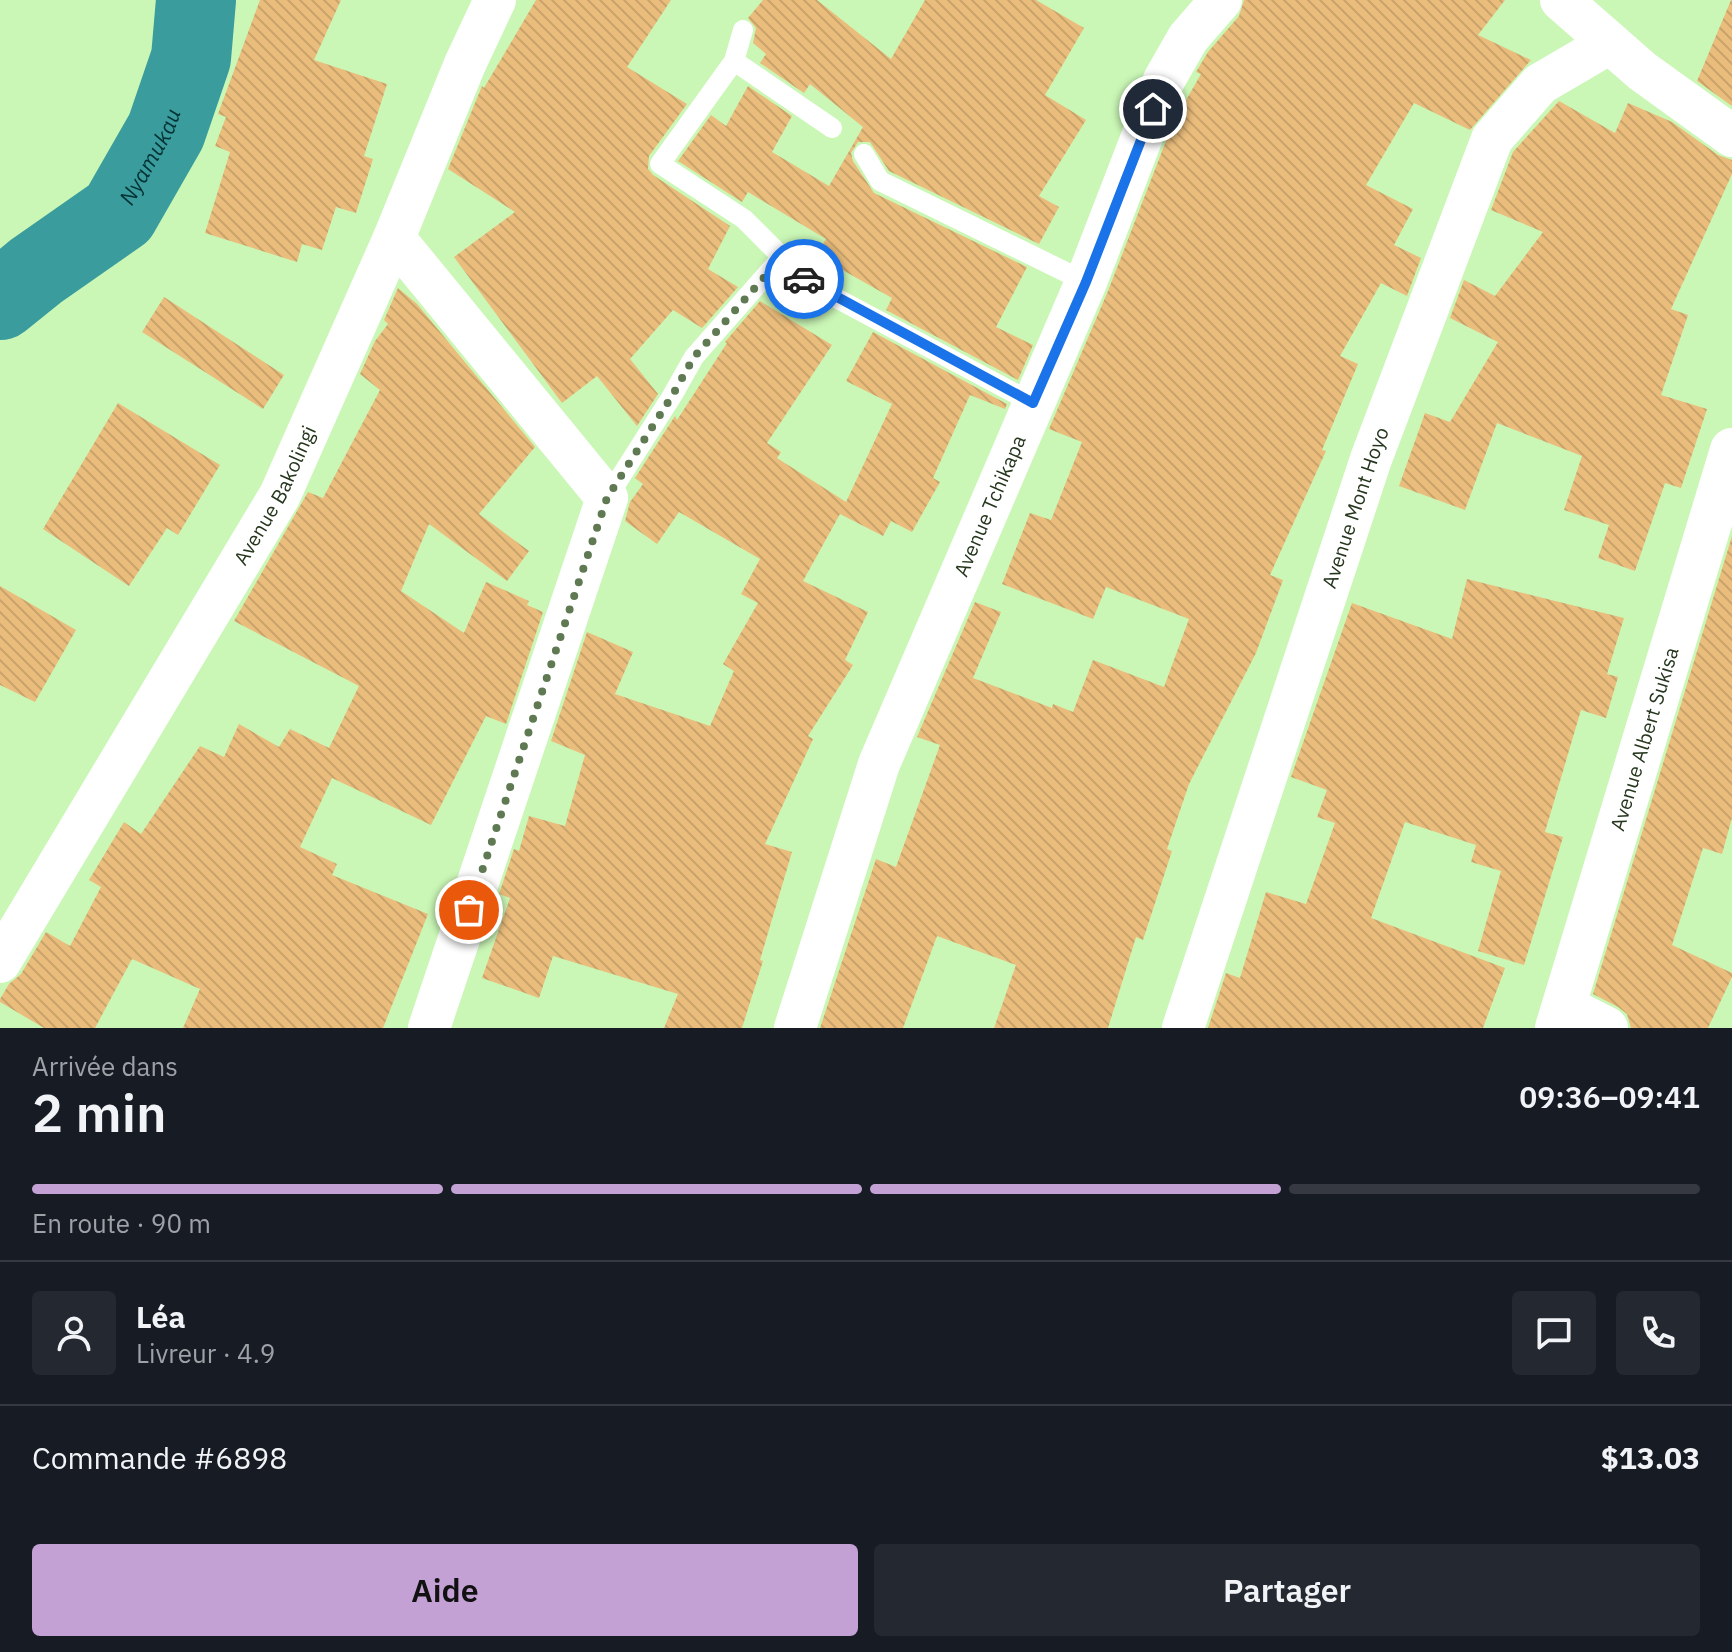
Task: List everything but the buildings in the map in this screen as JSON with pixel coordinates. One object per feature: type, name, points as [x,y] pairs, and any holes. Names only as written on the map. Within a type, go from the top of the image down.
[{"type":"street","name":"Avenue Bakolingi","points":[[3,952],[280,495],[495,0]]},
{"type":"street","name":"Avenue Tchikapa","points":[[795,1028],[879,764],[1086,282],[1164,80],[1188,38],[1221,0]]},
{"type":"street","points":[[1561,0],[1642,71],[1732,136]]},
{"type":"street","name":"Avenue Mont Hoyo","points":[[1183,1028],[1371,459],[1492,139],[1540,84],[1610,43]]},
{"type":"street","points":[[394,238],[607,498],[429,1028]]},
{"type":"street","name":"Avenue Albert Sukisa","points":[[1560,1017],[1724,506],[1732,450]]},
{"type":"street","points":[[1560,1017],[1607,1028]]},
{"type":"lane","points":[[743,30],[734,61],[660,164],[744,219],[808,283],[1033,403]]},
{"type":"lane","points":[[734,61],[832,128]]},
{"type":"lane","points":[[864,154],[880,181],[1086,282]]},
{"type":"lane","points":[[607,498],[694,357],[782,257]]},
{"type":"waterway","name":"Nyamukau","points":[[0,300],[119,213],[166,131],[191,58],[196,0]]},
{"type":"way so far","points":[[469,910],[607,498],[694,357],[782,257],[804,279]]},
{"type":"route","points":[[804,279],[1033,403],[1086,282],[1153,109]]}]
